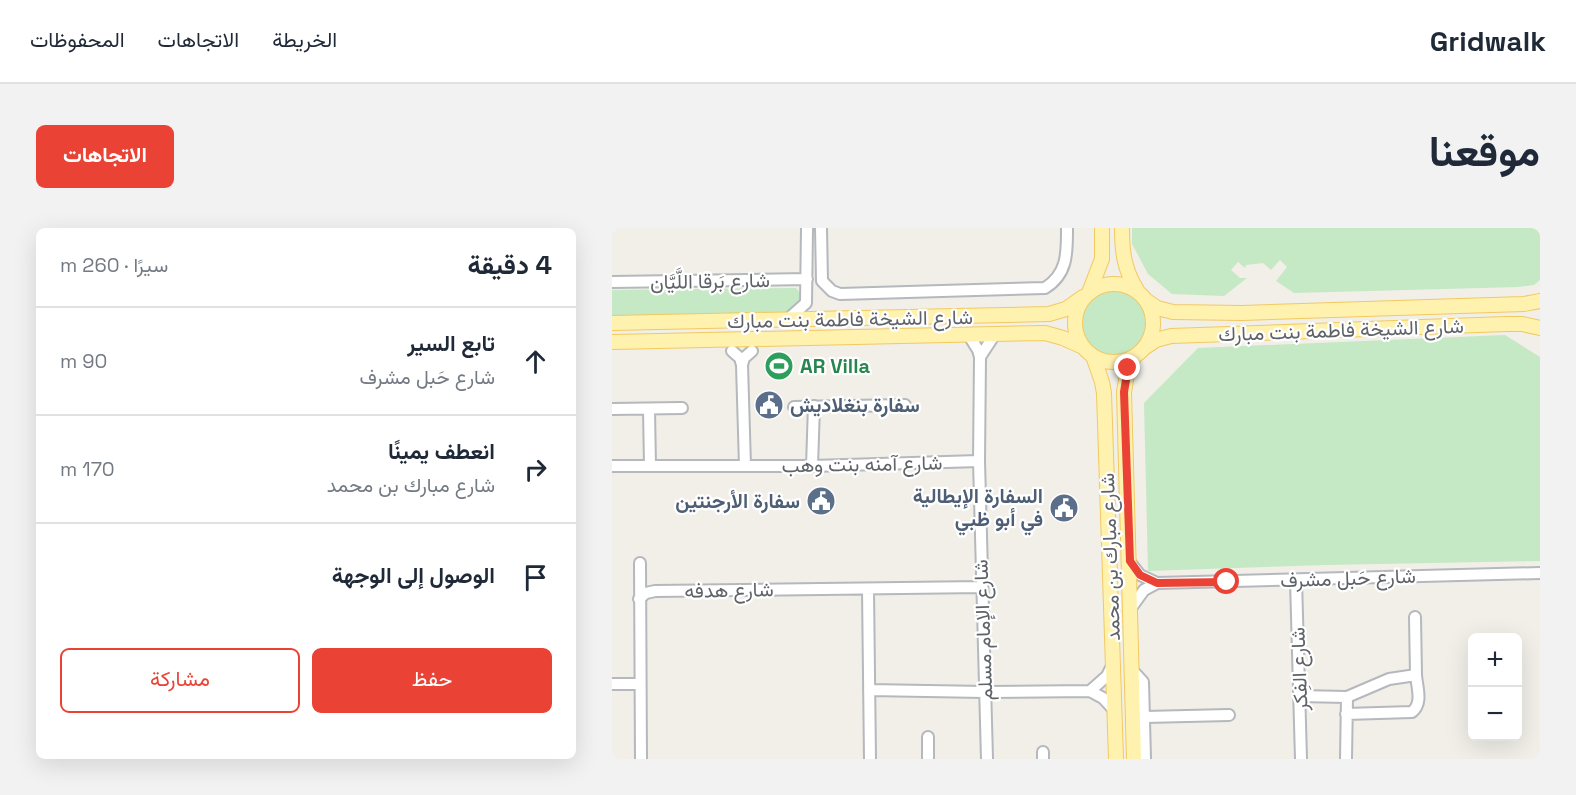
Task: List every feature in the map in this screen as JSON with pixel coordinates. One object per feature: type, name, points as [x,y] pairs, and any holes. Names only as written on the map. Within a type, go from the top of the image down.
[{"type":"main road","points":[[1102,228],[1102,259],[1087,294],[1077,306],[1074,328],[1088,352],[1114,362],[1125,361],[1139,352],[1149,340],[1153,320],[1142,296],[1128,276],[1124,262],[1122,228]]},
{"type":"main road","points":[[1087,294],[1102,285],[1114,283],[1127,285],[1142,296]]},
{"type":"main road","name":"شارع الشيخة فاطمة بنت مبارك","points":[[612,323],[1049,314],[1066,309],[1087,294]]},
{"type":"main road","name":"شارع الشيخة فاطمة بنت مبارك","points":[[1142,296],[1157,308],[1173,312],[1242,313],[1524,304],[1540,301]]},
{"type":"main road","name":"شارع الشيخة فاطمة بنت مبارك","points":[[1139,352],[1156,340],[1171,336],[1506,324],[1522,324],[1540,328]]},
{"type":"main road","name":"شارع الشيخة فاطمة بنت مبارك","points":[[612,342],[1045,333],[1062,338],[1088,352]]},
{"type":"main road","name":"شارع مبارك بن محمد","points":[[1088,352],[1101,375],[1104,393],[1116,759]]},
{"type":"main road","name":"شارع مبارك بن محمد","points":[[1134,759],[1124,392],[1128,368],[1139,352]]},
{"type":"street","points":[[787,320],[806,303],[807,228]]},
{"type":"street","points":[[821,228],[822,281],[832,291],[840,294],[1045,288],[1063,271],[1067,254],[1067,228]]},
{"type":"street","name":"شارع بَرقا اللَّيَّان","points":[[612,282],[807,279]]},
{"type":"street","points":[[806,303],[828,319]]},
{"type":"street","name":"شارع الإمام مسلم","points":[[968,334],[980,357],[979,461],[987,759]]},
{"type":"street","points":[[980,357],[995,334]]},
{"type":"street","points":[[732,351],[740,358],[742,365],[745,466]]},
{"type":"street","points":[[742,365],[746,356],[752,351]]},
{"type":"street","points":[[794,407],[905,405]]},
{"type":"street","points":[[812,466],[814,406]]},
{"type":"street","points":[[612,410],[682,408]]},
{"type":"street","points":[[649,409],[650,466]]},
{"type":"street","name":"شارع آمنه بنت وهب","points":[[612,466],[812,466],[979,461]]},
{"type":"street","points":[[1130,561],[1140,575],[1157,583]]},
{"type":"street","points":[[640,563],[641,759]]},
{"type":"street","name":"شارع حَبل مشرف","points":[[1157,583],[1540,573]]},
{"type":"street","name":"شارع الفِكر","points":[[1296,580],[1301,759]]},
{"type":"street","points":[[1131,608],[1144,590],[1157,583]]},
{"type":"street","name":"شارع هدفه","points":[[639,599],[646,593],[655,591],[982,587]]},
{"type":"street","points":[[868,589],[870,759]]},
{"type":"street","points":[[1346,714],[1412,712],[1417,708],[1419,702],[1415,617]]},
{"type":"street","points":[[1090,691],[1107,676],[1113,663]]},
{"type":"street","points":[[1132,670],[1143,682],[1145,759]]},
{"type":"street","points":[[1299,696],[1347,697],[1389,679],[1416,675]]},
{"type":"street","points":[[612,684],[640,684]]},
{"type":"street","points":[[869,690],[1090,691],[1103,698],[1114,711]]},
{"type":"street","points":[[1346,759],[1347,697]]},
{"type":"street","points":[[1144,717],[1229,715]]},
{"type":"street","points":[[928,737],[928,759]]},
{"type":"green space","points":[[1132,228],[1540,228],[1540,280],[1534,285],[1518,287],[1294,293],[1276,281],[1287,267],[1280,260],[1271,270],[1263,263],[1246,265],[1245,268],[1238,262],[1231,270],[1240,278],[1247,278],[1224,296],[1172,294],[1148,274],[1132,244]]},
{"type":"green space","points":[[796,288],[801,294],[802,303],[788,318],[612,319],[612,290]]},
{"type":"green space","points":[[1106,289],[1120,289],[1132,294],[1142,304],[1147,323],[1142,342],[1132,352],[1120,357],[1106,357],[1094,352],[1084,342],[1079,330],[1079,316],[1084,304],[1094,294]]},
{"type":"green space","points":[[1505,335],[1540,357],[1540,561],[1148,571],[1144,403],[1198,348]]},
{"type":"place","name":"AR Villa","points":[[779,366]]},
{"type":"place","name":"سفارة بنغلاديش","points":[[769,405]]},
{"type":"place","name":"سفارة الأرجنتين","points":[[821,501]]},
{"type":"place","name":"السفارة الإيطالية في أبو ظبي","points":[[1064,508]]},
{"type":"route","points":[[1128,368],[1124,392],[1130,561],[1140,575],[1157,583],[1227,582]]}]
